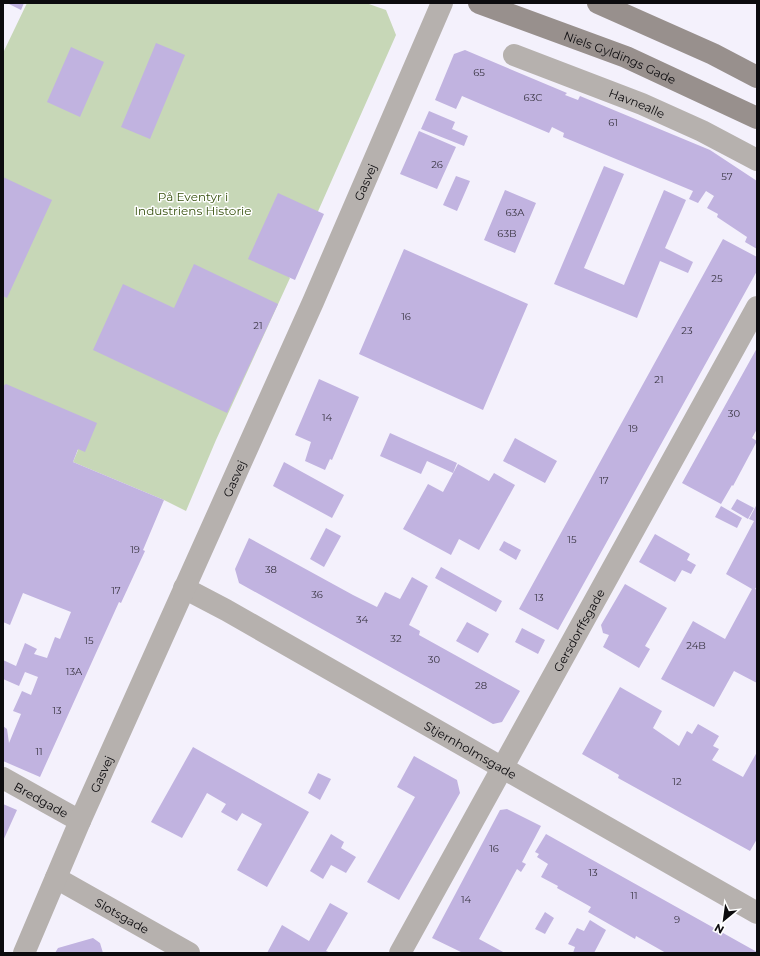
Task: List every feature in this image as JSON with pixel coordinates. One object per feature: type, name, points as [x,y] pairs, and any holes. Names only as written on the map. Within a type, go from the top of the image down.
[{"type":"street","name":"Gasvej","points":[[24,953],[80,821],[312,302],[442,3]]},
{"type":"street","name":"Niels Gyldings Gade","points":[[479,3],[626,57],[757,118]]},
{"type":"street","points":[[598,3],[713,54],[757,77]]},
{"type":"street","name":"Havnealle","points":[[514,55],[642,104],[702,131],[757,160]]},
{"type":"street","name":"Gersdorffsgade","points":[[400,953],[757,307]]},
{"type":"street","name":"Stjernholmsgade","points":[[184,588],[226,610],[757,914]]},
{"type":"street","name":"Bredgade","points":[[3,778],[80,821]]},
{"type":"street","name":"Slotsgade","points":[[56,878],[189,953]]},
{"type":"green space","name":"På Eventyr i Industriens Historie","points":[[27,3],[366,3],[386,10],[396,35],[289,277],[290,278],[216,440],[186,511],[164,500],[73,462],[78,450],[3,417],[3,53]]},
{"type":"building","points":[[7,3],[24,3],[21,10]]},
{"type":"building","points":[[156,43],[185,55],[150,139],[121,127]]},
{"type":"building","points":[[71,47],[104,62],[80,117],[47,102]]},
{"type":"building","points":[[465,50],[567,93],[565,95],[578,100],[580,96],[710,150],[757,181],[757,249],[745,242],[747,237],[717,217],[718,214],[707,208],[714,196],[706,191],[698,203],[689,199],[693,191],[563,137],[564,133],[552,127],[549,133],[462,96],[456,109],[435,100],[454,54]]},
{"type":"building","points":[[429,111],[455,122],[452,129],[468,136],[464,146],[421,129]]},
{"type":"building","points":[[419,131],[456,147],[437,189],[400,174]]},
{"type":"building","points":[[604,166],[624,174],[584,268],[624,285],[664,190],[686,200],[665,248],[693,262],[688,273],[660,261],[637,318],[554,284]]},
{"type":"building","points":[[456,176],[470,181],[457,211],[443,205]]},
{"type":"building","points":[[3,177],[52,200],[7,298],[3,296]]},
{"type":"building","points":[[505,190],[536,203],[515,253],[484,240]]},
{"type":"building","points":[[278,193],[324,214],[295,280],[248,259]]},
{"type":"building","points":[[723,239],[757,257],[757,271],[558,630],[519,609]]},
{"type":"building","points":[[404,249],[528,304],[483,410],[359,354]]},
{"type":"building","points":[[194,264],[278,304],[227,413],[93,350],[123,284],[174,308]]},
{"type":"building","points":[[757,348],[757,429],[752,438],[757,441],[733,486],[732,485],[721,504],[682,483]]},
{"type":"building","points":[[319,379],[359,397],[332,460],[330,459],[325,470],[305,461],[311,442],[295,435]]},
{"type":"building","points":[[6,384],[97,423],[85,452],[78,449],[73,462],[164,500],[143,550],[145,551],[121,603],[119,602],[40,777],[3,761],[3,726],[7,729],[9,743],[21,714],[13,711],[22,691],[31,695],[38,677],[25,672],[19,686],[3,679],[3,660],[16,666],[25,643],[37,649],[34,654],[47,658],[55,637],[60,639],[71,612],[23,593],[10,625],[3,622],[3,386]]},
{"type":"building","points":[[390,433],[457,463],[453,473],[427,461],[421,474],[380,456]]},
{"type":"building","points":[[515,438],[557,461],[545,483],[503,461]]},
{"type":"building","points":[[284,462],[344,495],[332,518],[273,486]]},
{"type":"building","points":[[458,464],[489,481],[494,473],[515,485],[479,550],[459,539],[451,555],[403,529],[428,484],[443,492]]},
{"type":"building","points":[[737,499],[754,508],[748,519],[731,509]]},
{"type":"building","points":[[757,504],[757,586],[755,589],[757,590],[757,683],[734,671],[714,707],[661,679],[693,621],[725,639],[752,589],[726,574],[754,521],[749,519]]},
{"type":"building","points":[[721,506],[742,518],[737,528],[715,517]]},
{"type":"building","points":[[326,528],[341,536],[324,567],[310,559]]},
{"type":"building","points":[[655,534],[690,554],[687,560],[696,565],[691,574],[682,570],[675,582],[639,562]]},
{"type":"building","points":[[249,538],[377,607],[385,592],[400,599],[412,577],[428,586],[409,625],[420,631],[419,635],[520,691],[502,722],[493,724],[239,583],[235,569]]},
{"type":"building","points":[[504,541],[521,550],[516,560],[499,550]]},
{"type":"building","points":[[441,567],[502,601],[496,612],[435,578]]},
{"type":"building","points":[[625,584],[667,608],[645,646],[650,649],[639,668],[603,647],[609,635],[603,633],[601,625]]},
{"type":"building","points":[[467,622],[489,634],[478,653],[456,641]]},
{"type":"building","points":[[522,628],[545,640],[538,654],[515,642]]},
{"type":"building","points":[[620,687],[662,711],[653,728],[679,746],[687,731],[692,734],[698,724],[719,736],[713,746],[719,749],[712,760],[743,777],[757,752],[757,839],[750,851],[618,778],[619,775],[582,754]]},
{"type":"building","points":[[193,747],[309,812],[267,887],[237,870],[262,824],[242,813],[237,821],[221,812],[226,804],[207,793],[182,838],[151,822]]},
{"type":"building","points":[[414,756],[457,780],[460,793],[399,900],[367,882],[415,797],[397,787]]},
{"type":"building","points":[[318,773],[331,779],[320,800],[308,793]]},
{"type":"building","points":[[3,804],[17,810],[3,841]]},
{"type":"building","points":[[507,809],[541,826],[522,862],[526,864],[521,872],[517,869],[479,939],[505,953],[463,953],[432,938],[500,810]]},
{"type":"building","points":[[331,834],[344,842],[341,848],[356,857],[346,873],[331,865],[323,879],[310,871]]},
{"type":"building","points":[[546,834],[757,953],[666,953],[636,936],[635,939],[588,912],[591,907],[557,888],[558,886],[541,877],[548,864],[537,857],[539,854],[535,852]]},
{"type":"building","points":[[330,903],[348,913],[326,951],[331,953],[267,953],[282,925],[309,941]]},
{"type":"building","points":[[545,912],[554,918],[545,934],[535,929]]},
{"type":"building","points":[[590,920],[606,930],[594,953],[573,953],[575,947],[568,944],[577,928],[584,931]]},
{"type":"building","points":[[93,938],[100,943],[103,953],[55,953],[58,948]]}]
